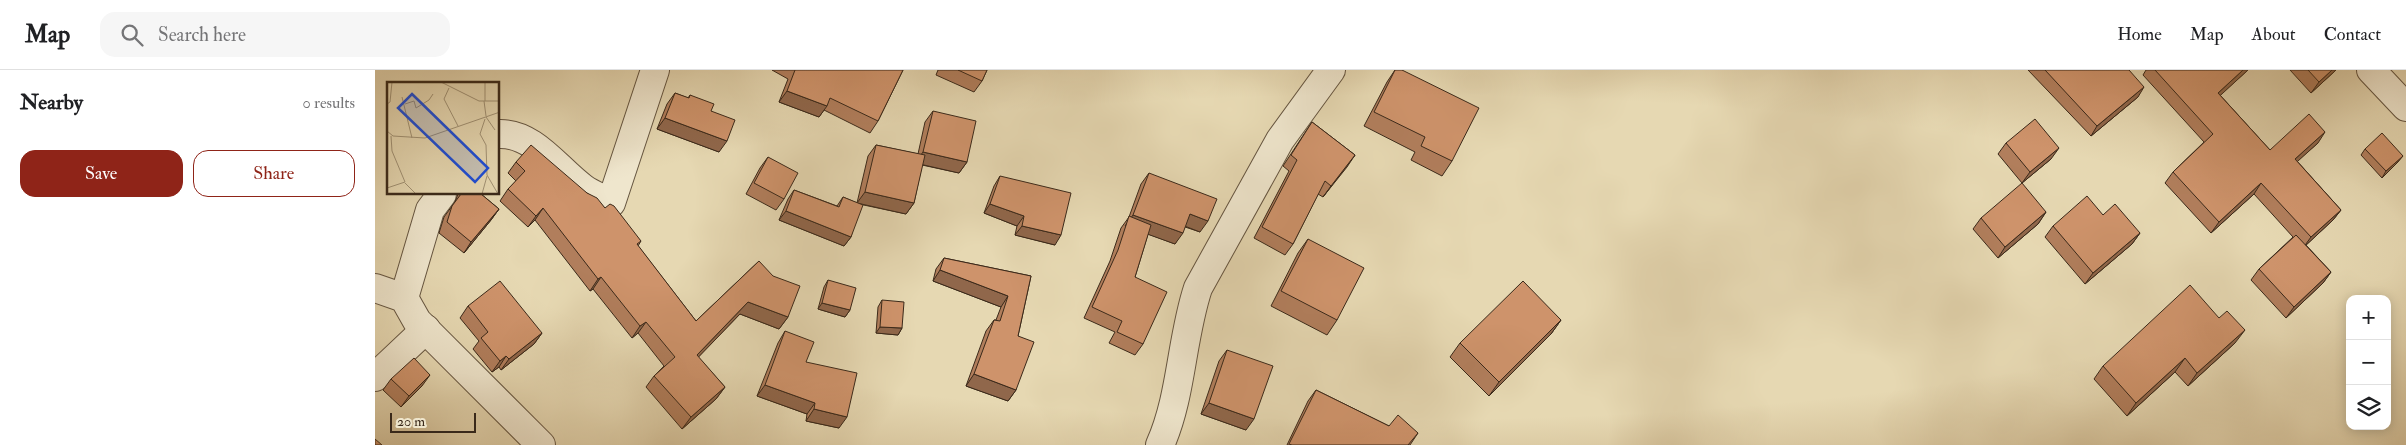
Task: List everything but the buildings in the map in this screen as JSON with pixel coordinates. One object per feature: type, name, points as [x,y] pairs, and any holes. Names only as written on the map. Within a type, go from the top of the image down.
[{"type":"street","points":[[500,134],[517,136],[530,143],[584,188],[611,204],[655,70]]},
{"type":"street","points":[[1160,445],[1173,404],[1190,310],[1197,288],[1280,140],[1331,70]]},
{"type":"street","points":[[2371,70],[2406,107]]},
{"type":"street","points":[[404,298],[431,210],[441,195]]},
{"type":"street","points":[[375,288],[404,298],[417,321],[541,445]]},
{"type":"street","points":[[375,377],[426,329]]}]
